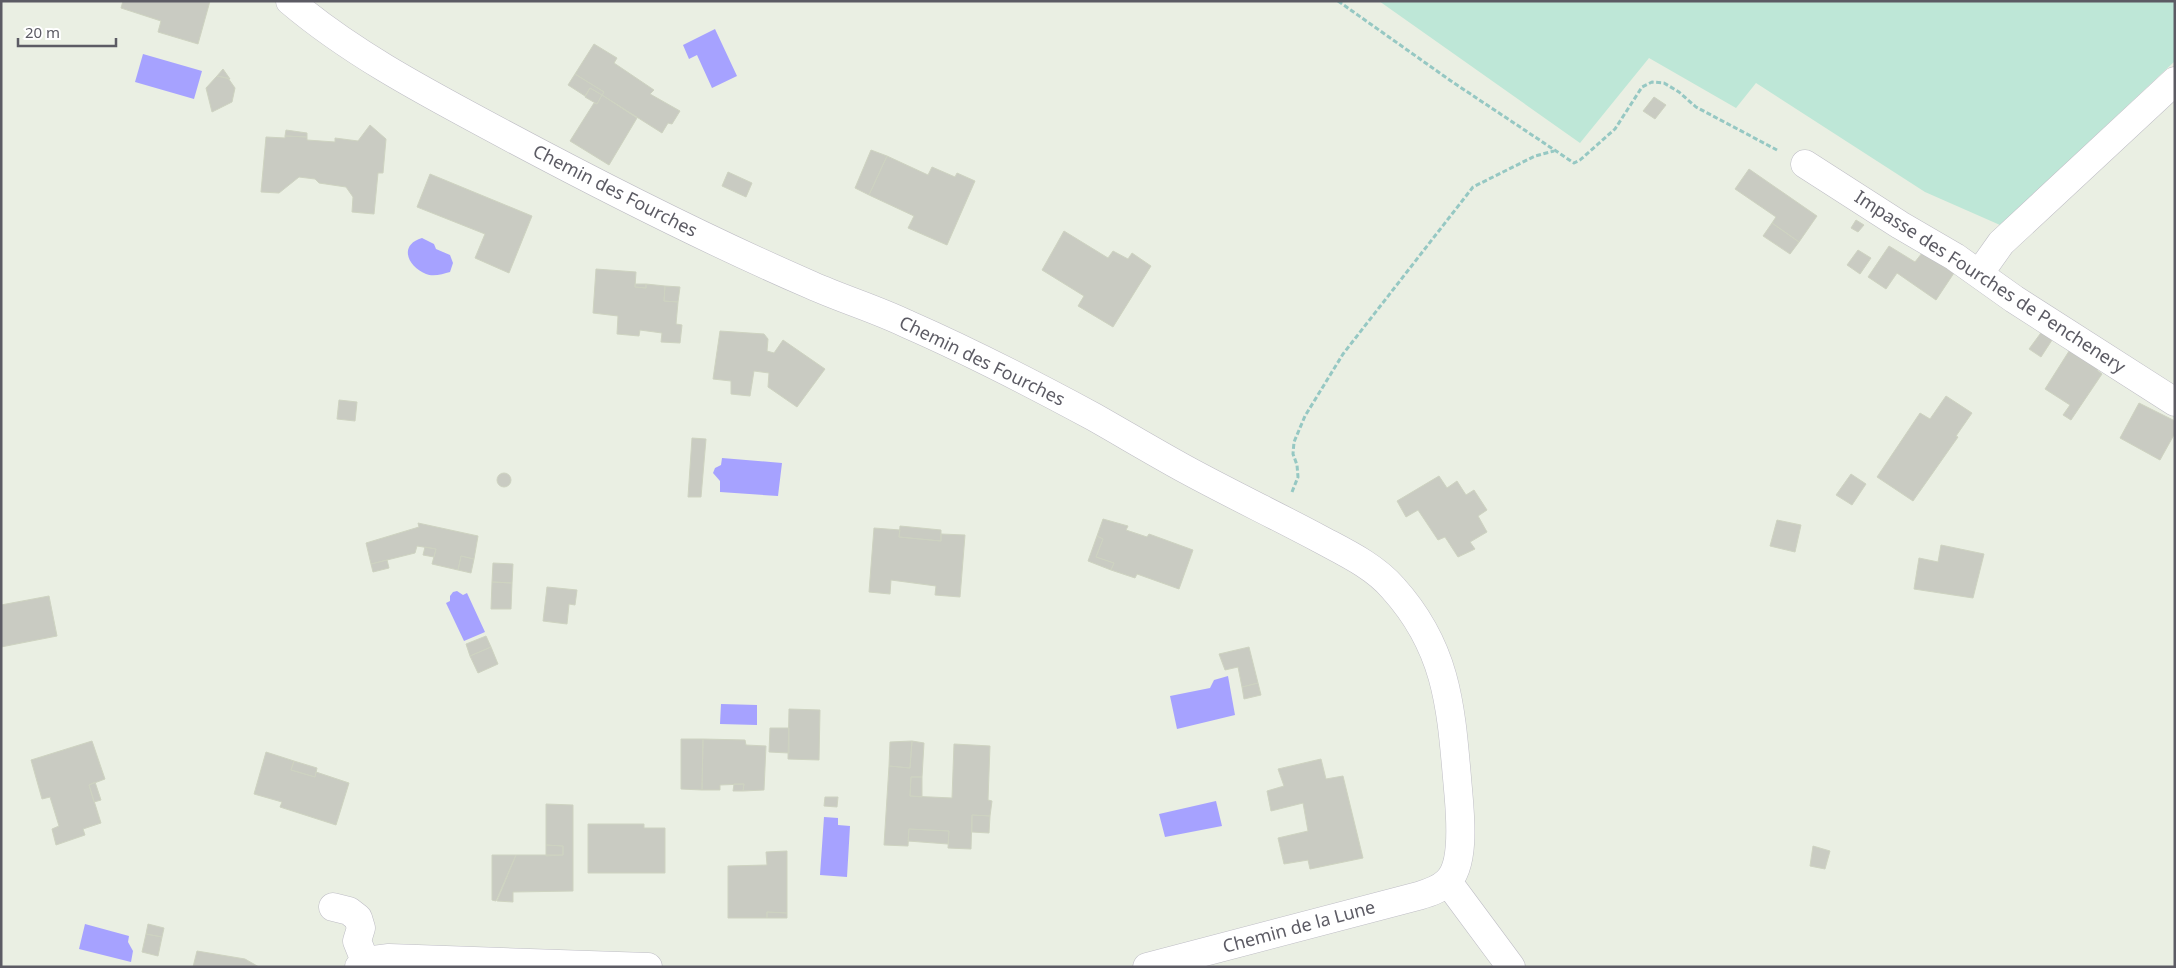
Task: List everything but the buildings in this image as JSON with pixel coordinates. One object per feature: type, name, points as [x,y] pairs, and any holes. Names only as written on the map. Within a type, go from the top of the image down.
[{"type":"street","name":"Chemin des Fourches","points":[[290,1],[372,61],[584,177],[813,286],[903,322],[1000,367],[1185,469],[1279,517],[1372,568],[1391,584],[1416,616],[1436,655],[1448,690],[1458,792],[1459,855],[1455,870],[1448,882]]},
{"type":"street","points":[[1979,274],[2000,243],[2175,81]]},
{"type":"street","name":"Impasse des Fourches de Penchenery","points":[[1805,164],[1900,225],[1955,256],[2014,299],[2175,402]]},
{"type":"street","points":[[1448,882],[1511,967]]},
{"type":"street","name":"Chemin de la Lune","points":[[1147,967],[1418,896],[1434,891],[1448,882]]},
{"type":"street","points":[[333,907],[350,910],[358,918],[361,928],[357,942],[362,964],[389,958],[648,967]]},
{"type":"path","points":[[1338,1],[1574,163],[1580,160],[1615,129],[1642,87],[1652,82],[1664,83],[1709,114],[1805,164]]},
{"type":"path","points":[[1279,517],[1298,477],[1297,465],[1293,454],[1294,442],[1304,416],[1343,354],[1473,187],[1535,156],[1554,151]]},
{"type":"green space","points":[[1379,1],[2175,1],[2175,61],[2000,225],[1925,192],[1756,83],[1736,108],[1649,58],[1580,143]]},
{"type":"shaded area","points":[[715,29],[737,76],[712,88],[697,55],[689,59],[683,45]]},
{"type":"shaded area","points":[[143,54],[202,71],[194,99],[135,82]]},
{"type":"shaded area","points":[[422,238],[434,244],[436,249],[450,255],[453,263],[450,272],[429,275],[414,266],[408,256],[408,251],[415,241]]},
{"type":"shaded area","points":[[722,458],[782,463],[778,496],[720,492],[720,481],[713,473],[715,468],[721,465]]},
{"type":"shaded area","points":[[457,591],[463,595],[467,593],[485,632],[464,641],[446,603],[450,601],[450,596],[453,592]]},
{"type":"shaded area","points":[[1228,676],[1235,715],[1177,729],[1170,696],[1210,688],[1214,680]]},
{"type":"shaded area","points":[[721,704],[757,705],[757,725],[720,724]]},
{"type":"shaded area","points":[[1216,801],[1222,826],[1165,837],[1159,814]]},
{"type":"shaded area","points":[[824,817],[838,818],[838,825],[850,826],[847,877],[820,875]]},
{"type":"shaded area","points":[[85,924],[129,936],[128,942],[133,951],[131,962],[79,949]]}]
